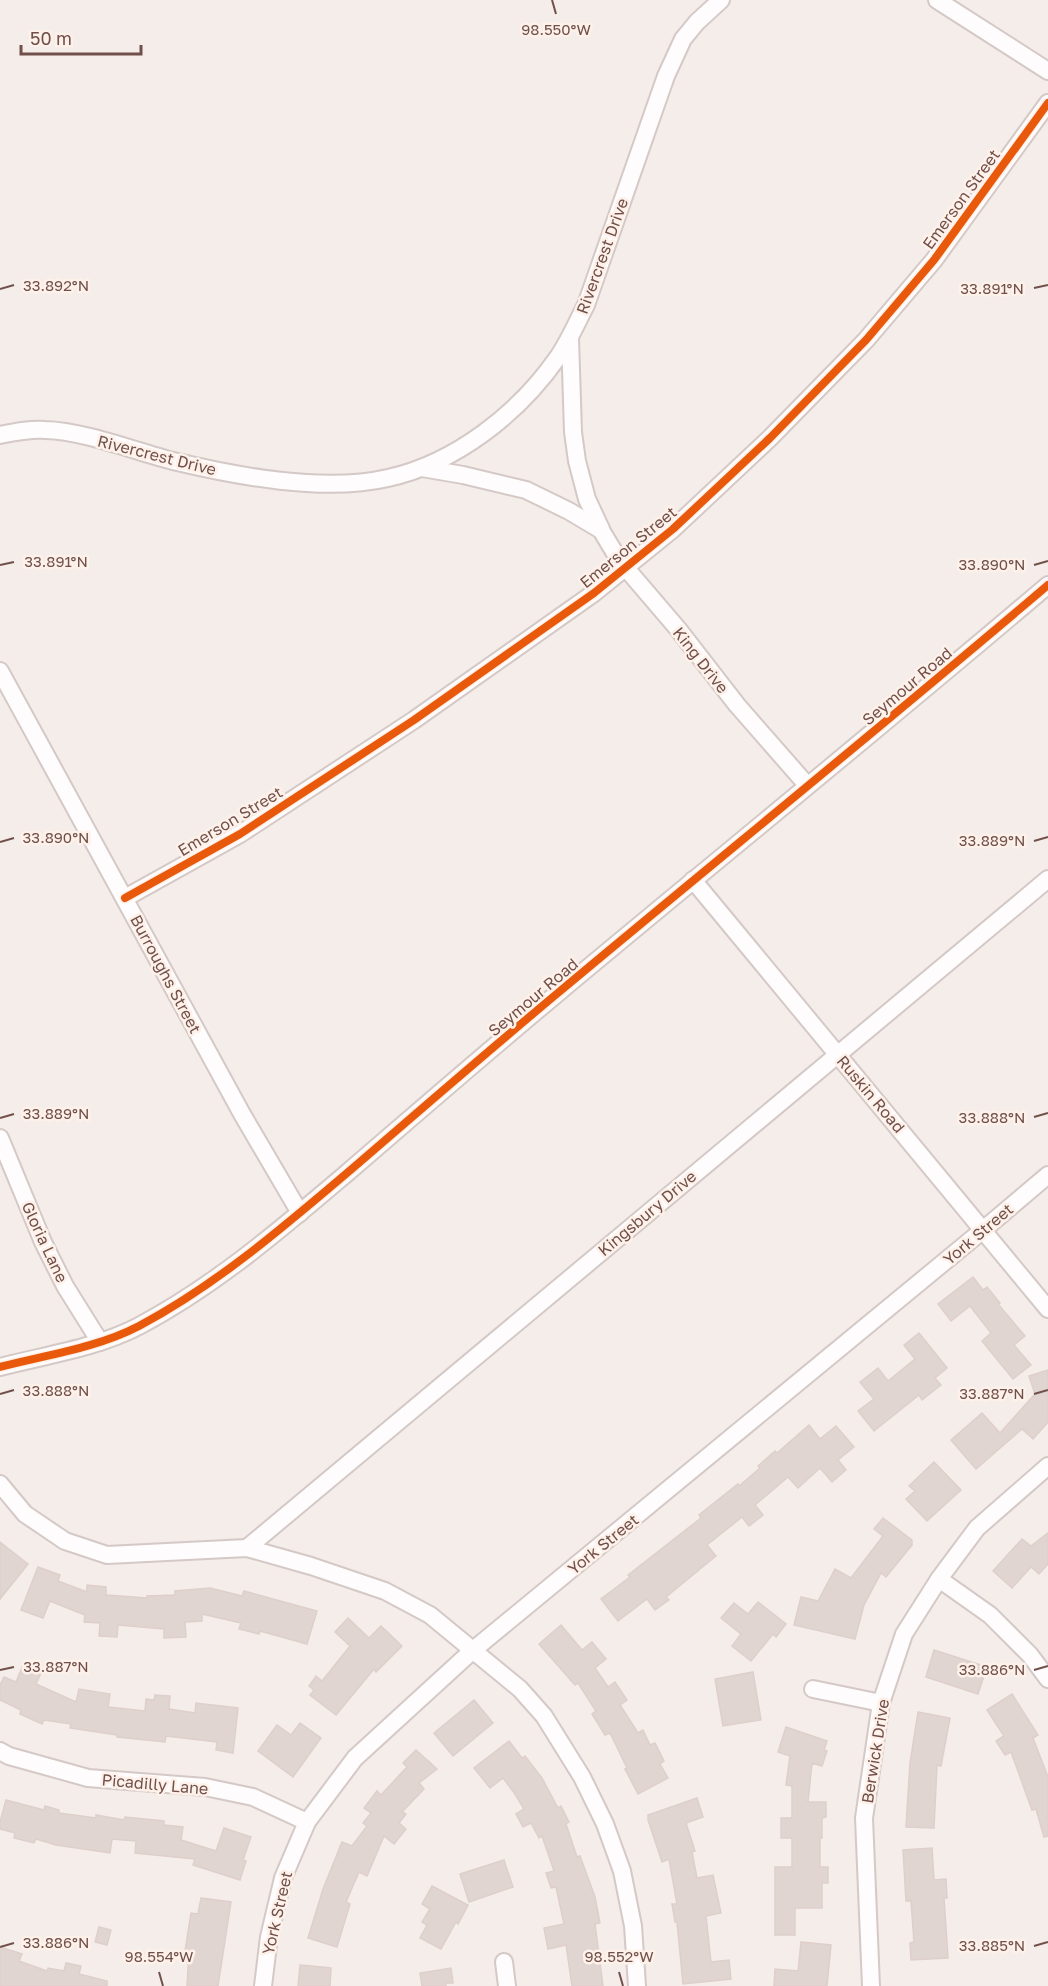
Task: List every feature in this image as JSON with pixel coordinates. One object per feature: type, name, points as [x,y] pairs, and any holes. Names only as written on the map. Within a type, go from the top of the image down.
[{"type":"street","name":"Rivercrest Drive","points":[[0,435],[27,430],[61,431],[212,470],[301,483],[366,482],[388,478],[422,468],[464,447],[525,398],[544,376],[570,337],[586,305],[666,76],[683,39],[697,22],[721,0]]},
{"type":"street","points":[[937,0],[1048,71]]},
{"type":"street","name":"Emerson Street","points":[[126,898],[240,834],[414,720],[549,626],[673,530],[838,372],[867,340],[934,260],[1048,103]]},
{"type":"street","name":"King Drive","points":[[570,337],[573,432],[577,461],[587,499],[602,530],[626,568],[678,629],[736,705],[807,785]]},
{"type":"street","name":"King Drive","points":[[422,468],[526,490],[602,530]]},
{"type":"street","name":"Seymour Road","points":[[0,1367],[100,1342],[138,1327],[228,1271],[1048,585]]},
{"type":"street","name":"Burroughs Street","points":[[0,671],[242,1114],[300,1213]]},
{"type":"street","name":"Kingsbury Drive","points":[[247,1548],[1048,879]]},
{"type":"street","name":"Ruskin Road","points":[[693,880],[1048,1309]]},
{"type":"street","name":"Gloria Lane","points":[[0,1138],[43,1242],[65,1286],[100,1342]]},
{"type":"street","name":"York Street","points":[[263,1986],[268,1937],[283,1878],[307,1822],[355,1758],[472,1651],[1048,1175]]},
{"type":"street","name":"Berwick Drive","points":[[871,1986],[864,1818],[881,1703],[904,1634],[939,1579],[977,1528],[1048,1466]]},
{"type":"street","points":[[0,1484],[25,1514],[65,1541],[107,1555],[247,1548],[311,1566],[385,1591],[430,1616],[520,1689],[544,1716],[582,1777],[605,1824],[622,1871],[633,1926],[637,1986]]},
{"type":"street","points":[[939,1579],[990,1615],[1030,1654],[1048,1679]]},
{"type":"street","points":[[813,1689],[881,1703]]},
{"type":"street","name":"Picadilly Lane","points":[[0,1751],[9,1756],[88,1778],[205,1787],[253,1797],[307,1822]]},
{"type":"street","points":[[504,1962],[507,1986]]},
{"type":"building","points":[[973,1277],[983,1290],[987,1287],[1025,1336],[1014,1345],[1031,1365],[1013,1379],[982,1341],[991,1333],[970,1306],[951,1321],[938,1304]]},
{"type":"building","points":[[919,1333],[947,1368],[935,1378],[941,1385],[922,1400],[919,1395],[874,1431],[858,1411],[874,1399],[860,1382],[878,1368],[888,1381],[915,1359],[904,1345]]},
{"type":"building","points":[[1048,1370],[1048,1422],[1033,1439],[1022,1429],[976,1469],[951,1440],[982,1413],[1000,1433],[1035,1394],[1029,1376]]},
{"type":"building","points":[[809,1425],[820,1439],[836,1426],[854,1447],[838,1460],[846,1470],[832,1482],[820,1468],[798,1488],[788,1477],[755,1505],[763,1515],[749,1526],[742,1517],[707,1545],[716,1556],[666,1597],[669,1600],[655,1610],[647,1599],[618,1621],[601,1599],[701,1518],[699,1515],[738,1484],[739,1486],[775,1451],[777,1453]]},
{"type":"building","points":[[934,1462],[961,1490],[927,1521],[906,1499],[915,1491],[909,1486]]},
{"type":"building","points":[[883,1518],[912,1540],[912,1545],[886,1577],[881,1573],[864,1605],[855,1639],[794,1625],[801,1597],[818,1601],[835,1569],[851,1578],[883,1536],[874,1529]]},
{"type":"building","points":[[1048,1533],[1048,1564],[1039,1574],[1031,1567],[1012,1588],[993,1571],[1022,1539],[1031,1546]]},
{"type":"building","points":[[0,1542],[28,1564],[0,1599]]},
{"type":"building","points":[[38,1567],[60,1575],[58,1581],[87,1592],[87,1585],[106,1587],[106,1595],[147,1598],[147,1596],[175,1595],[175,1591],[210,1588],[242,1596],[244,1591],[317,1611],[307,1644],[260,1631],[259,1634],[239,1629],[241,1623],[202,1614],[202,1621],[185,1622],[186,1637],[164,1638],[164,1629],[118,1625],[117,1637],[99,1636],[100,1623],[84,1622],[85,1615],[50,1601],[43,1618],[21,1610]]},
{"type":"building","points":[[758,1602],[786,1624],[776,1637],[773,1634],[751,1661],[732,1646],[741,1634],[721,1618],[734,1603],[748,1614]]},
{"type":"building","points":[[348,1618],[369,1638],[381,1626],[402,1646],[376,1672],[374,1669],[336,1715],[310,1695],[314,1690],[309,1686],[316,1676],[322,1681],[350,1646],[335,1632]]},
{"type":"building","points":[[561,1625],[582,1650],[592,1642],[606,1659],[595,1668],[608,1687],[615,1682],[627,1700],[620,1705],[638,1733],[643,1730],[650,1745],[655,1743],[664,1761],[660,1764],[668,1778],[638,1794],[610,1733],[605,1735],[592,1714],[596,1711],[578,1683],[575,1685],[539,1644]]},
{"type":"building","points":[[934,1650],[987,1667],[978,1694],[926,1677]]},
{"type":"building","points":[[23,1665],[41,1673],[36,1684],[76,1702],[79,1689],[110,1694],[108,1707],[145,1711],[146,1699],[154,1700],[155,1695],[170,1696],[169,1709],[195,1713],[196,1703],[238,1708],[233,1753],[216,1750],[217,1742],[166,1736],[165,1742],[117,1737],[117,1735],[70,1728],[71,1724],[44,1720],[42,1724],[20,1714],[21,1710],[0,1700],[0,1685],[4,1677],[16,1682]]},
{"type":"building","points":[[753,1672],[761,1720],[723,1726],[715,1679]]},
{"type":"building","points":[[1012,1694],[1038,1735],[1033,1738],[1048,1777],[1048,1836],[1044,1837],[1036,1809],[1032,1810],[1011,1752],[1005,1755],[996,1741],[1004,1736],[987,1710]]},
{"type":"building","points":[[474,1700],[493,1723],[453,1756],[434,1733]]},
{"type":"building","points":[[918,1712],[950,1718],[941,1766],[937,1765],[934,1828],[906,1827],[910,1763]]},
{"type":"building","points":[[300,1723],[321,1738],[293,1777],[258,1751],[277,1725],[291,1735]]},
{"type":"building","points":[[786,1727],[827,1741],[824,1750],[827,1751],[822,1766],[812,1763],[808,1802],[826,1802],[826,1817],[822,1818],[822,1838],[820,1838],[820,1867],[828,1867],[828,1883],[822,1883],[822,1908],[795,1908],[795,1935],[775,1935],[775,1867],[792,1867],[792,1838],[781,1838],[781,1818],[792,1818],[792,1786],[786,1785],[790,1756],[778,1752]]},
{"type":"building","points":[[509,1741],[522,1758],[525,1756],[542,1778],[558,1808],[561,1806],[569,1822],[566,1824],[577,1857],[580,1856],[595,1897],[600,1923],[595,1924],[603,1986],[572,1986],[566,1945],[548,1949],[544,1928],[564,1924],[556,1887],[551,1888],[546,1873],[554,1871],[542,1836],[539,1838],[531,1823],[523,1827],[516,1814],[524,1809],[503,1778],[490,1788],[474,1768]]},
{"type":"building","points":[[416,1750],[437,1769],[419,1783],[424,1789],[402,1812],[406,1814],[399,1823],[406,1829],[394,1844],[384,1836],[367,1876],[359,1872],[346,1902],[350,1904],[337,1947],[308,1938],[323,1889],[342,1842],[352,1846],[367,1826],[363,1823],[371,1813],[364,1808],[377,1791],[381,1795],[407,1767],[403,1763]]},
{"type":"building","points":[[697,1798],[703,1817],[686,1823],[695,1851],[692,1852],[697,1878],[713,1875],[721,1913],[706,1916],[711,1962],[729,1960],[731,1979],[683,1984],[677,1922],[675,1922],[672,1904],[677,1904],[669,1859],[662,1862],[648,1815]]},
{"type":"building","points":[[6,1800],[44,1810],[45,1806],[59,1810],[59,1813],[96,1818],[96,1815],[124,1820],[125,1817],[164,1821],[164,1825],[183,1827],[181,1840],[216,1851],[224,1828],[251,1837],[243,1860],[246,1861],[240,1880],[193,1865],[195,1859],[135,1853],[136,1841],[112,1839],[110,1853],[56,1845],[36,1839],[34,1843],[14,1838],[15,1833],[0,1829]]},
{"type":"building","points":[[932,1848],[934,1880],[946,1879],[947,1898],[944,1898],[948,1958],[911,1960],[910,1943],[914,1942],[911,1901],[906,1901],[903,1850]]},
{"type":"building","points":[[504,1860],[513,1887],[469,1902],[460,1874]]},
{"type":"building","points":[[432,1886],[468,1905],[441,1949],[420,1938],[427,1925],[422,1922],[430,1909],[422,1904]]},
{"type":"building","points":[[201,1898],[231,1902],[218,1986],[187,1986],[189,1952],[185,1951],[191,1913],[198,1914]]},
{"type":"building","points":[[99,1927],[111,1930],[107,1945],[95,1942]]},
{"type":"building","points":[[801,1942],[831,1945],[827,1986],[774,1986],[775,1969],[798,1971]]},
{"type":"building","points":[[0,1947],[22,1954],[19,1961],[47,1971],[48,1968],[64,1971],[66,1963],[81,1966],[79,1974],[107,1981],[107,1986],[0,1986]]},
{"type":"building","points":[[300,1965],[331,1968],[330,1986],[298,1986]]},
{"type":"building","points":[[451,1968],[453,1983],[446,1983],[446,1986],[422,1986],[420,1973]]},
{"type":"cycle path","points":[[125,898],[240,834],[414,720],[594,593],[673,529],[770,438],[866,340],[934,260],[1048,103]]},
{"type":"cycle path","points":[[0,1367],[71,1350],[123,1334],[195,1293],[247,1255],[322,1194],[532,1014],[1048,585]]}]
